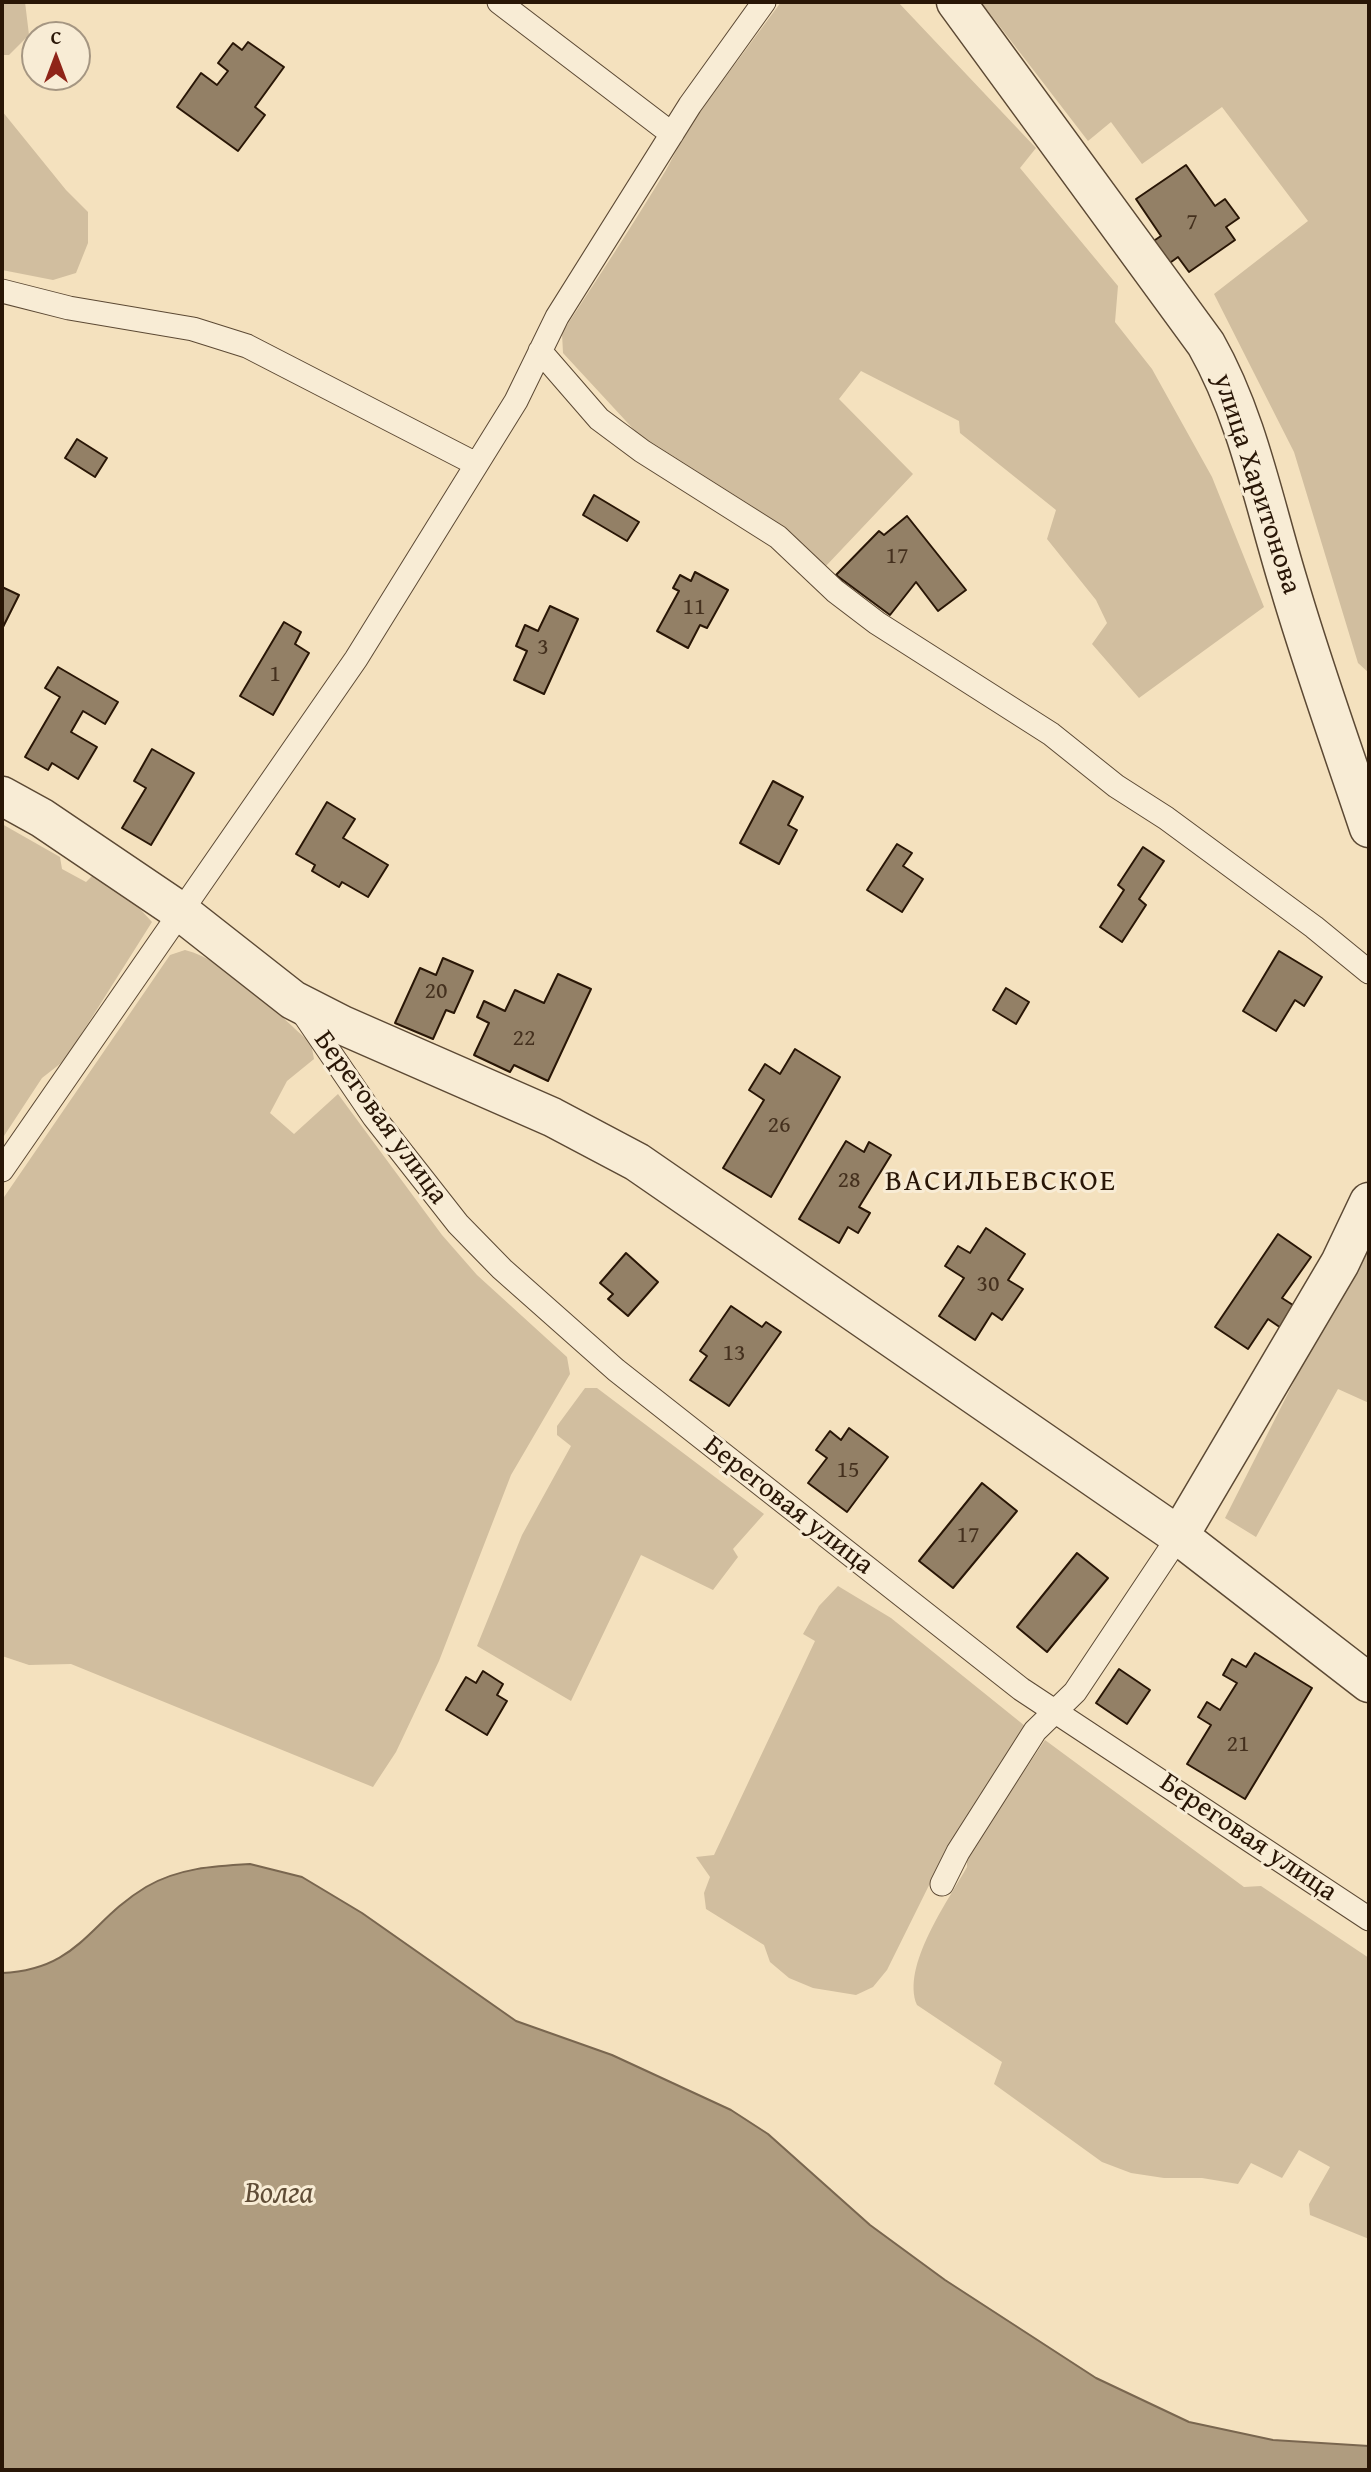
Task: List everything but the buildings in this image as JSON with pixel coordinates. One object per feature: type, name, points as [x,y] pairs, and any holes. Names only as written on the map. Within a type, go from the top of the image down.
[{"type":"street","name":"улица Харитонова","points":[[956,2],[1206,344],[1223,375],[1243,428],[1289,587],[1369,828]]},
{"type":"street","name":"Береговая улица","points":[[2,796],[42,818],[181,912],[293,1000],[342,1025],[552,1117],[637,1161],[1179,1535],[1369,1683]]},
{"type":"street","points":[[1179,1535],[1340,1263],[1369,1202]]},
{"type":"lane","points":[[499,2],[672,134]]},
{"type":"lane","points":[[2,1170],[356,659],[516,401],[557,317],[672,134],[764,2]]},
{"type":"lane","points":[[2,292],[69,308],[220,336],[281,361],[477,464]]},
{"type":"lane","points":[[540,351],[599,419],[642,451],[778,537],[835,591],[877,623],[1051,734],[1115,786],[1166,818],[1314,927],[1369,972]]},
{"type":"lane","name":"Береговая улица","points":[[293,1000],[383,1128],[458,1224],[502,1269],[616,1370],[1021,1689],[1369,1919]]},
{"type":"lane","points":[[942,1884],[958,1852],[1035,1731],[1075,1692],[1179,1535]]},
{"type":"shaded area","points":[[2,2],[25,2],[27,21],[21,21],[21,43],[9,55],[2,55]]},
{"type":"shaded area","points":[[781,2],[898,2],[1036,148],[1020,168],[1118,286],[1115,322],[1152,369],[1212,477],[1264,607],[1139,698],[1092,644],[1107,623],[1096,600],[1047,539],[1056,510],[960,433],[959,421],[861,371],[839,399],[913,474],[825,567],[752,506],[637,433],[563,353],[562,333],[653,191],[691,122]]},
{"type":"shaded area","points":[[981,2],[1369,2],[1369,673],[1358,663],[1294,452],[1214,294],[1308,221],[1222,107],[1142,164],[1111,122],[1088,141]]},
{"type":"shaded area","points":[[2,111],[66,190],[88,212],[88,243],[76,273],[53,280],[2,270]]},
{"type":"shaded area","points":[[2,824],[60,857],[62,869],[86,882],[92,876],[130,898],[152,922],[65,1060],[42,1078],[2,1139]]},
{"type":"shaded area","points":[[185,950],[202,956],[235,977],[311,1043],[314,1059],[287,1081],[270,1113],[294,1134],[338,1094],[442,1235],[477,1275],[567,1357],[570,1374],[511,1475],[439,1661],[396,1752],[373,1787],[71,1664],[29,1665],[2,1656],[2,1200],[170,955]]},
{"type":"shaded area","points":[[1369,1233],[1369,1403],[1338,1389],[1256,1537],[1225,1518]]},
{"type":"shaded area","points":[[585,1388],[597,1388],[764,1514],[733,1549],[738,1557],[713,1590],[641,1555],[571,1701],[477,1646],[522,1535],[571,1446],[557,1435],[557,1426]]},
{"type":"shaded area","points":[[838,1586],[891,1618],[1025,1726],[946,1851],[887,1970],[873,1987],[856,1995],[813,1988],[789,1978],[770,1962],[764,1945],[706,1909],[704,1893],[710,1877],[696,1857],[714,1855],[815,1641],[803,1634],[819,1606]]},
{"type":"shaded area","points":[[1045,1740],[1244,1887],[1261,1886],[1369,1958],[1369,2239],[1310,2215],[1309,2204],[1330,2167],[1299,2150],[1282,2178],[1251,2163],[1238,2184],[1202,2178],[1164,2178],[1131,2173],[1102,2162],[994,2084],[1002,2062],[917,2005],[915,1972],[929,1934],[967,1867],[967,1857]]},
{"type":"water","name":"Волга","points":[[250,1864],[302,1877],[362,1913],[516,2021],[612,2055],[731,2110],[768,2134],[870,2225],[945,2280],[1096,2378],[1189,2422],[1273,2440],[1369,2446],[1369,2470],[2,2470],[2,1973],[28,1970],[49,1963],[66,1953],[82,1942],[127,1900],[158,1881],[196,1869]]},
{"type":"district","name":"ВАСИЛЬЕВСКОЕ","points":[[1001,1182]]}]
